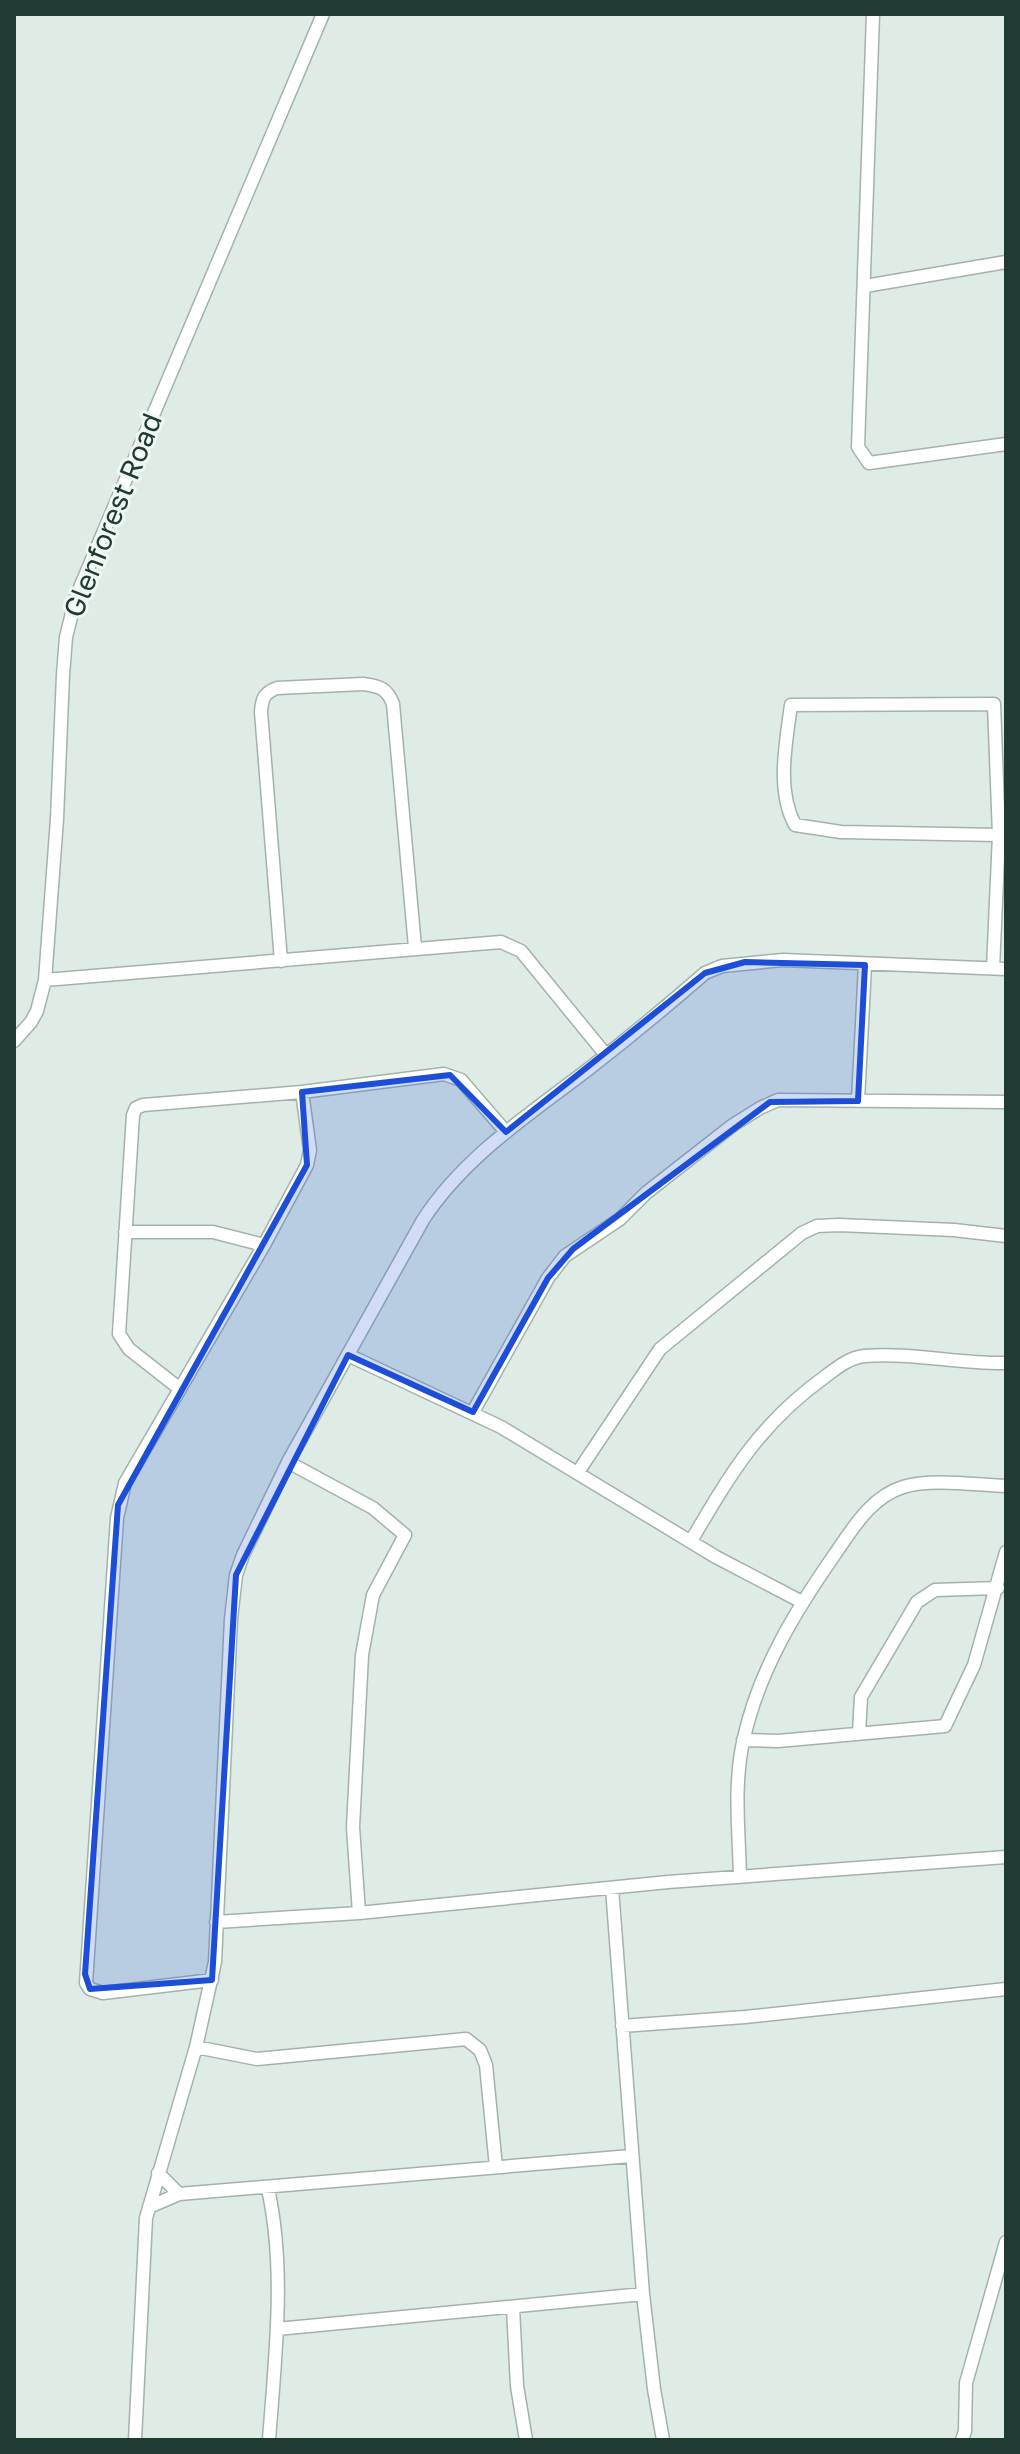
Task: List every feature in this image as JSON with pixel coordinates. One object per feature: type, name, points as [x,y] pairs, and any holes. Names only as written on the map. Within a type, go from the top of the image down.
[{"type":"street","name":"Glenforest Road","points":[[14,1041],[37,1011],[45,980],[57,819],[63,675],[70,615],[100,534],[217,269],[323,14]]},
{"type":"street","points":[[873,14],[858,447],[869,463],[1006,444]]},
{"type":"street","points":[[865,286],[1006,262]]},
{"type":"street","points":[[281,961],[261,712],[262,700],[267,692],[277,688],[363,684],[376,685],[390,696],[415,947]]},
{"type":"street","points":[[135,2440],[144,2240],[149,2207],[196,2047],[212,1980],[232,1597],[243,1555],[288,1462],[435,1202],[506,1132],[705,973],[722,966],[783,960],[999,969],[999,835],[994,704],[791,705],[784,761],[787,810],[795,825],[841,832],[999,835]]},
{"type":"street","points":[[45,980],[494,942],[521,951],[606,1055]]},
{"type":"street","points":[[858,1101],[865,965]]},
{"type":"street","points":[[180,1389],[121,1340],[119,1328],[136,1108],[450,1075],[461,1080],[506,1132]]},
{"type":"street","points":[[212,1980],[103,1993],[90,1989],[85,1974],[118,1505],[125,1483],[264,1245],[309,1158],[302,1092]]},
{"type":"street","points":[[473,1412],[548,1278],[573,1249],[620,1219],[646,1193],[733,1125],[770,1102],[1006,1102]]},
{"type":"street","points":[[578,1472],[660,1349],[802,1233],[817,1226],[839,1225],[954,1230],[1006,1236]]},
{"type":"street","points":[[125,1232],[213,1232],[264,1245]]},
{"type":"street","points":[[348,1355],[473,1412],[716,1557],[802,1602]]},
{"type":"street","points":[[691,1541],[743,1455],[770,1422],[845,1362],[862,1357],[887,1356],[1006,1363]]},
{"type":"street","points":[[288,1462],[373,1508],[405,1535],[373,1595],[362,1655],[353,1827],[359,1913]]},
{"type":"street","points":[[740,1877],[738,1777],[743,1740],[754,1702],[774,1654],[802,1602],[860,1518],[891,1492],[904,1486],[918,1485],[1006,1486]]},
{"type":"street","points":[[743,1740],[778,1741],[945,1726],[974,1665],[1006,1552]]},
{"type":"street","points":[[859,1733],[861,1697],[917,1602],[935,1590],[998,1588]]},
{"type":"street","points":[[216,1922],[359,1913],[612,1888],[1006,1857]]},
{"type":"street","points":[[612,1888],[643,2294],[663,2440]]},
{"type":"street","points":[[622,2026],[745,2017],[1006,1989]]},
{"type":"street","points":[[196,2047],[257,2059],[466,2039],[480,2050],[486,2065],[496,2167]]},
{"type":"street","points":[[149,2207],[179,2194],[268,2189],[631,2156]]},
{"type":"street","points":[[158,2173],[179,2194]]},
{"type":"street","points":[[268,2189],[275,2231],[277,2329],[269,2440]]},
{"type":"street","points":[[962,2440],[966,2383],[1006,2242]]},
{"type":"street","points":[[277,2329],[643,2294]]},
{"type":"street","points":[[513,2308],[517,2386],[526,2440]]},
{"type":"highlighted area","points":[[745,962],[865,965],[858,1101],[770,1102],[573,1249],[548,1278],[473,1412],[348,1355],[236,1575],[212,1980],[90,1989],[85,1974],[118,1505],[307,1165],[302,1092],[450,1075],[506,1132],[705,973]]}]
